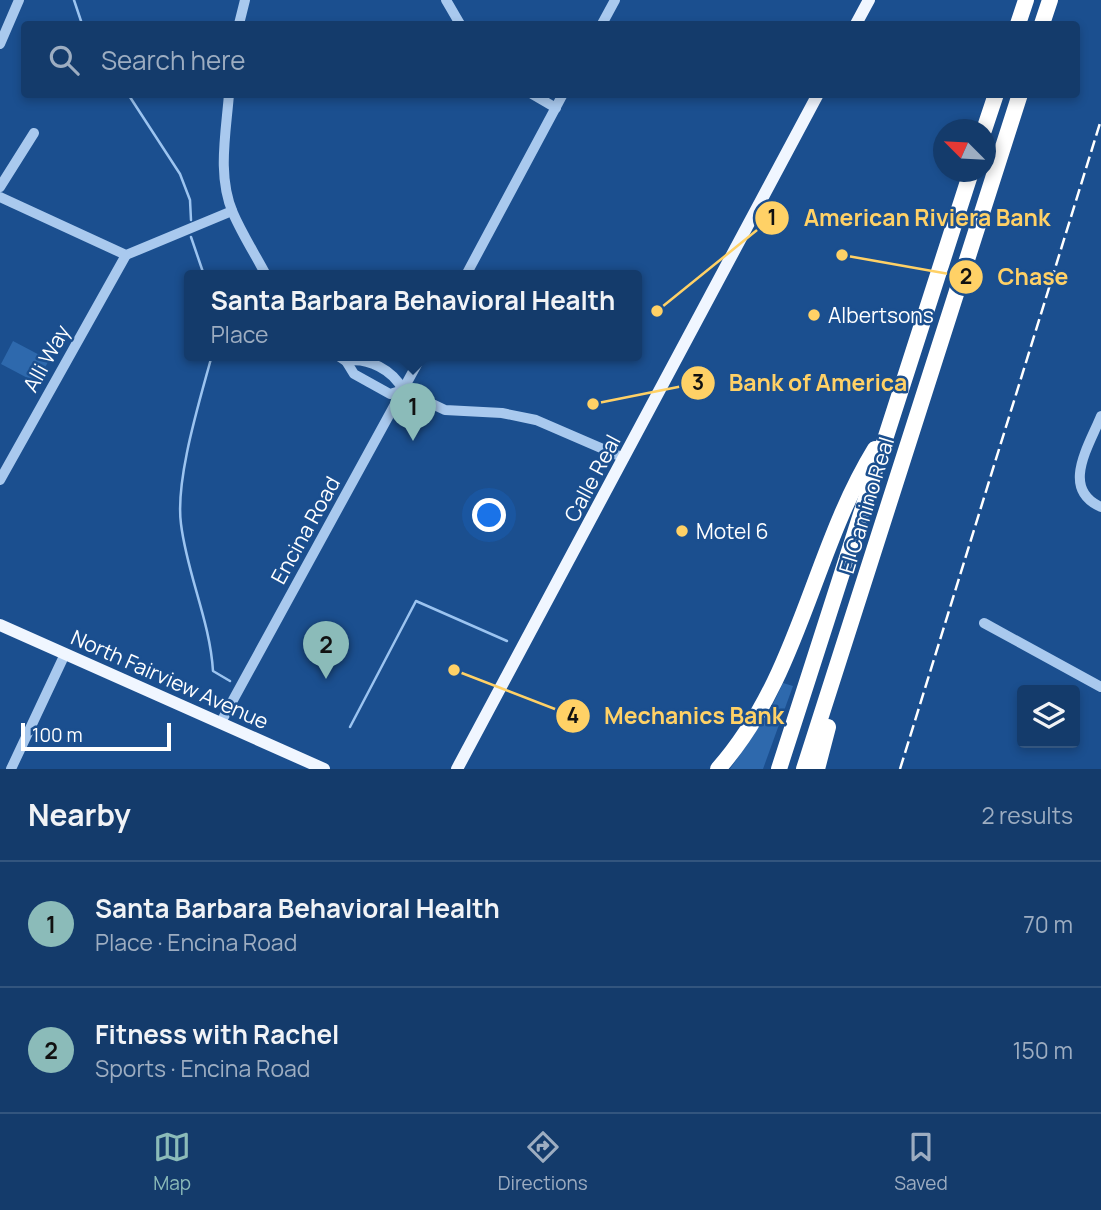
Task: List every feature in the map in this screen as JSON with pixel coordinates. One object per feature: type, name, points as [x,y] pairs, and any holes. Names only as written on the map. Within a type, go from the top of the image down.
[{"type":"highway","points":[[1019,21],[1026,0]]},
{"type":"highway","points":[[1043,21],[1050,0]]},
{"type":"highway","points":[[988,119],[995,98]]},
{"type":"highway","name":"El Camino Real","points":[[804,769],[1019,98]]},
{"type":"highway","name":"El Camino Real","points":[[779,769],[968,182]]},
{"type":"highway","points":[[719,769],[746,735],[774,687],[864,466],[891,423]]},
{"type":"highway","points":[[817,769],[843,674],[844,642]]},
{"type":"main road","points":[[858,21],[869,0]]},
{"type":"main road","name":"Calle Real","points":[[457,769],[816,98]]},
{"type":"main road","name":"North Fairview Avenue","points":[[0,625],[324,769]]},
{"type":"street","points":[[240,21],[245,0]]},
{"type":"street","points":[[446,0],[458,21]]},
{"type":"street","points":[[604,21],[615,0]]},
{"type":"street","points":[[0,44],[17,1]]},
{"type":"street","points":[[229,98],[223,164],[232,211],[263,270]]},
{"type":"street","points":[[539,98],[556,108]]},
{"type":"street","points":[[469,270],[561,98]]},
{"type":"street","points":[[0,187],[34,133]]},
{"type":"street","points":[[0,197],[126,255],[232,211]]},
{"type":"street","name":"Alli Way","points":[[0,480],[126,255]]},
{"type":"street","points":[[344,361],[354,374],[390,394],[403,390]]},
{"type":"street","points":[[367,361],[397,377],[403,390],[445,410],[516,415],[536,420],[624,458]]},
{"type":"street","name":"Encina Road","points":[[221,722],[419,361]]},
{"type":"street","points":[[1101,415],[1080,472],[1080,492],[1101,507]]},
{"type":"street","points":[[984,623],[1101,687]]},
{"type":"street","points":[[11,769],[65,654]]},
{"type":"shaded area","points":[[13,341],[49,360],[37,383],[1,364]]},
{"type":"shaded area","points":[[783,683],[793,686],[763,769],[730,769],[769,712]]},
{"type":"waterway","points":[[74,0],[81,21]]},
{"type":"waterway","points":[[131,98],[180,174],[190,200],[191,220]]},
{"type":"waterway","points":[[191,237],[202,270]]},
{"type":"waterway","points":[[210,361],[185,463],[180,506],[181,524],[208,634],[213,671],[230,681]]},
{"type":"waterway","points":[[350,727],[416,601],[507,641]]},
{"type":"railway","points":[[900,769],[1101,120]]},
{"type":"place","name":"Chase","points":[[842,255]]},
{"type":"place","name":"American Riviera Bank","points":[[657,311]]},
{"type":"place","name":"Albertsons","points":[[814,315]]},
{"type":"place","name":"Bank of America","points":[[593,404]]},
{"type":"place","name":"Santa Barbara Behavioral Health","points":[[413,441]]},
{"type":"place","name":"Motel 6","points":[[682,531]]},
{"type":"place","name":"Mechanics Bank","points":[[454,670]]},
{"type":"place","name":"Fitness with Rachel","points":[[326,679]]}]
